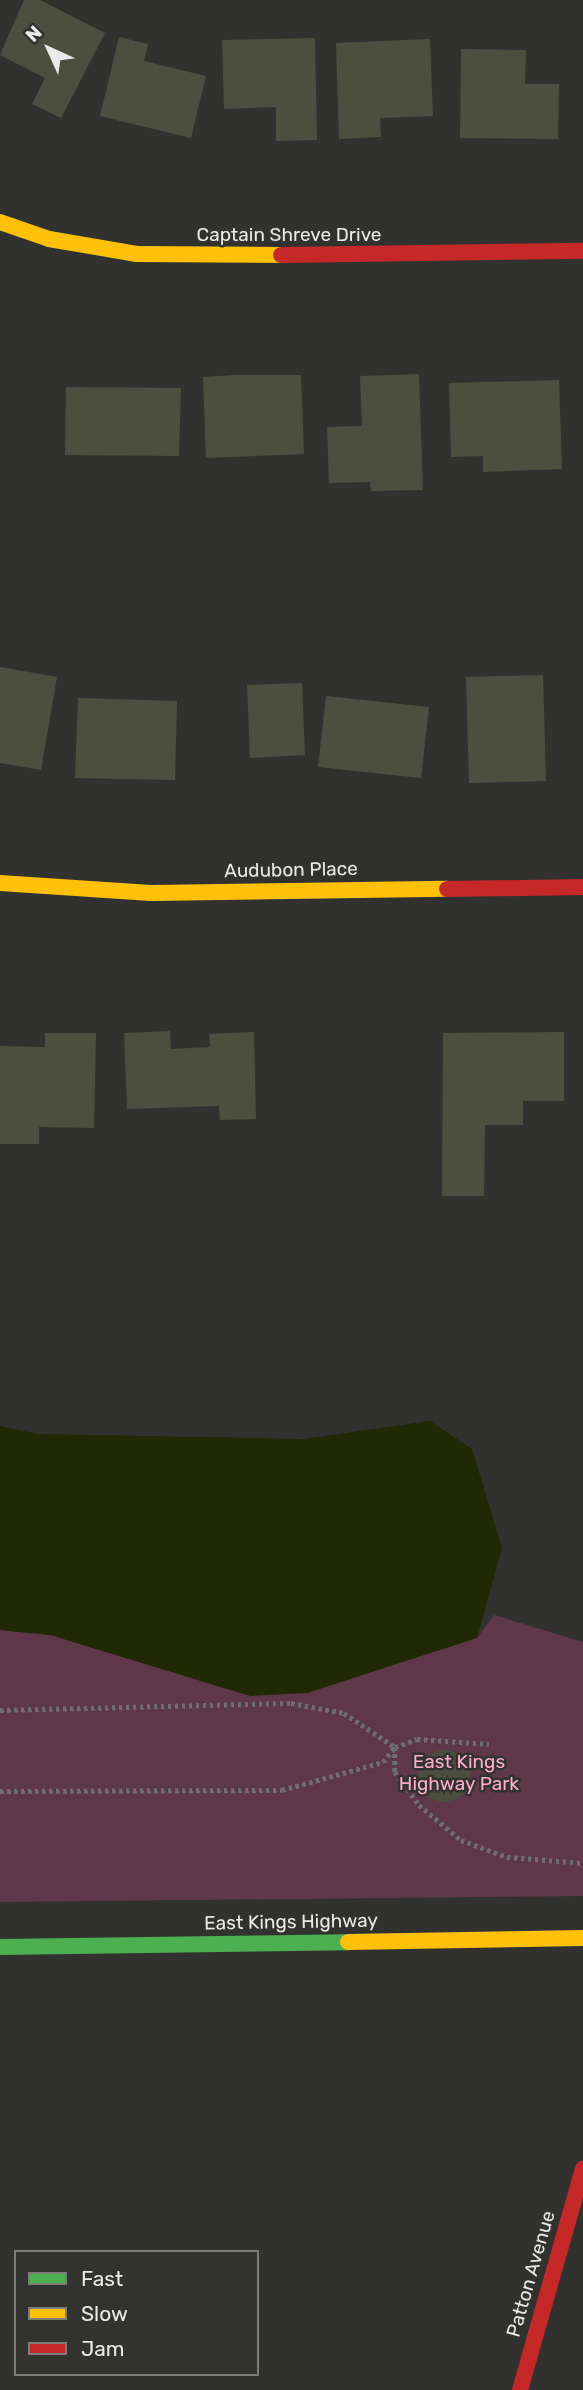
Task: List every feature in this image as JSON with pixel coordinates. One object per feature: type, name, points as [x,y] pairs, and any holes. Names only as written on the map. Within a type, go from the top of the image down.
[{"type":"street","name":"Captain Shreve Drive","points":[[0,222],[49,239],[137,254],[367,256],[583,251]]},
{"type":"street","name":"Audubon Place","points":[[0,883],[151,892],[583,887]]},
{"type":"street","name":"East Kings Highway","points":[[0,1947],[583,1938]]},
{"type":"street","name":"Patton Avenue","points":[[520,2390],[583,2169]]},
{"type":"path","points":[[0,1710],[291,1703],[344,1713],[395,1747]]},
{"type":"path","points":[[0,1791],[282,1790],[383,1762],[395,1747],[417,1738],[489,1744]]},
{"type":"path","points":[[395,1747],[395,1772],[419,1805],[461,1840],[507,1857],[583,1863]]},
{"type":"green space","name":"East Kings Highway Park","points":[[494,1615],[583,1642],[583,1896],[0,1902],[0,1630],[50,1635],[477,1638]]},
{"type":"shaded area","points":[[430,1421],[472,1449],[502,1548],[477,1638],[307,1693],[250,1696],[50,1635],[0,1630],[0,1426],[38,1434],[303,1439]]},
{"type":"building","points":[[24,0],[40,0],[105,33],[61,118],[32,104],[45,78],[0,55]]},
{"type":"building","points":[[119,37],[148,44],[144,61],[206,76],[191,138],[100,116]]},
{"type":"building","points":[[315,38],[317,140],[276,141],[276,107],[224,109],[222,40]]},
{"type":"building","points":[[430,39],[433,116],[380,118],[381,137],[339,139],[336,43]]},
{"type":"building","points":[[461,49],[526,50],[525,84],[559,84],[558,139],[460,138]]},
{"type":"building","points":[[419,374],[423,490],[371,491],[370,482],[329,483],[327,427],[362,426],[360,376]]},
{"type":"building","points":[[301,375],[304,454],[206,458],[203,377]]},
{"type":"building","points":[[559,380],[562,469],[483,472],[483,456],[451,457],[449,383]]},
{"type":"building","points":[[66,387],[181,388],[179,456],[65,455]]},
{"type":"building","points":[[0,667],[57,677],[41,770],[0,763]]},
{"type":"building","points":[[543,675],[546,781],[469,783],[466,677]]},
{"type":"building","points":[[302,683],[305,755],[250,758],[247,685]]},
{"type":"building","points":[[326,696],[429,707],[421,778],[318,767]]},
{"type":"building","points":[[78,698],[177,701],[175,780],[75,778]]},
{"type":"building","points":[[170,1031],[171,1049],[210,1047],[209,1034],[254,1032],[256,1119],[220,1120],[219,1106],[127,1109],[124,1033]]},
{"type":"building","points":[[564,1032],[564,1101],[523,1101],[523,1125],[485,1125],[484,1196],[442,1196],[443,1033]]},
{"type":"building","points":[[45,1033],[96,1033],[94,1128],[39,1127],[39,1144],[0,1144],[0,1046],[45,1047]]},
{"type":"building","points":[[444,1750],[463,1757],[470,1776],[463,1795],[444,1802],[425,1795],[418,1776],[425,1757]]},
{"type":"traffic: fast","points":[[0,1947],[348,1942]]},
{"type":"traffic: slow","points":[[0,222],[49,239],[137,254],[281,255]]},
{"type":"traffic: slow","points":[[0,883],[151,893],[447,889]]},
{"type":"traffic: slow","points":[[348,1942],[583,1938]]},
{"type":"traffic: jam","points":[[281,255],[583,251]]},
{"type":"traffic: jam","points":[[447,889],[583,887]]},
{"type":"traffic: jam","points":[[520,2390],[583,2169]]}]
